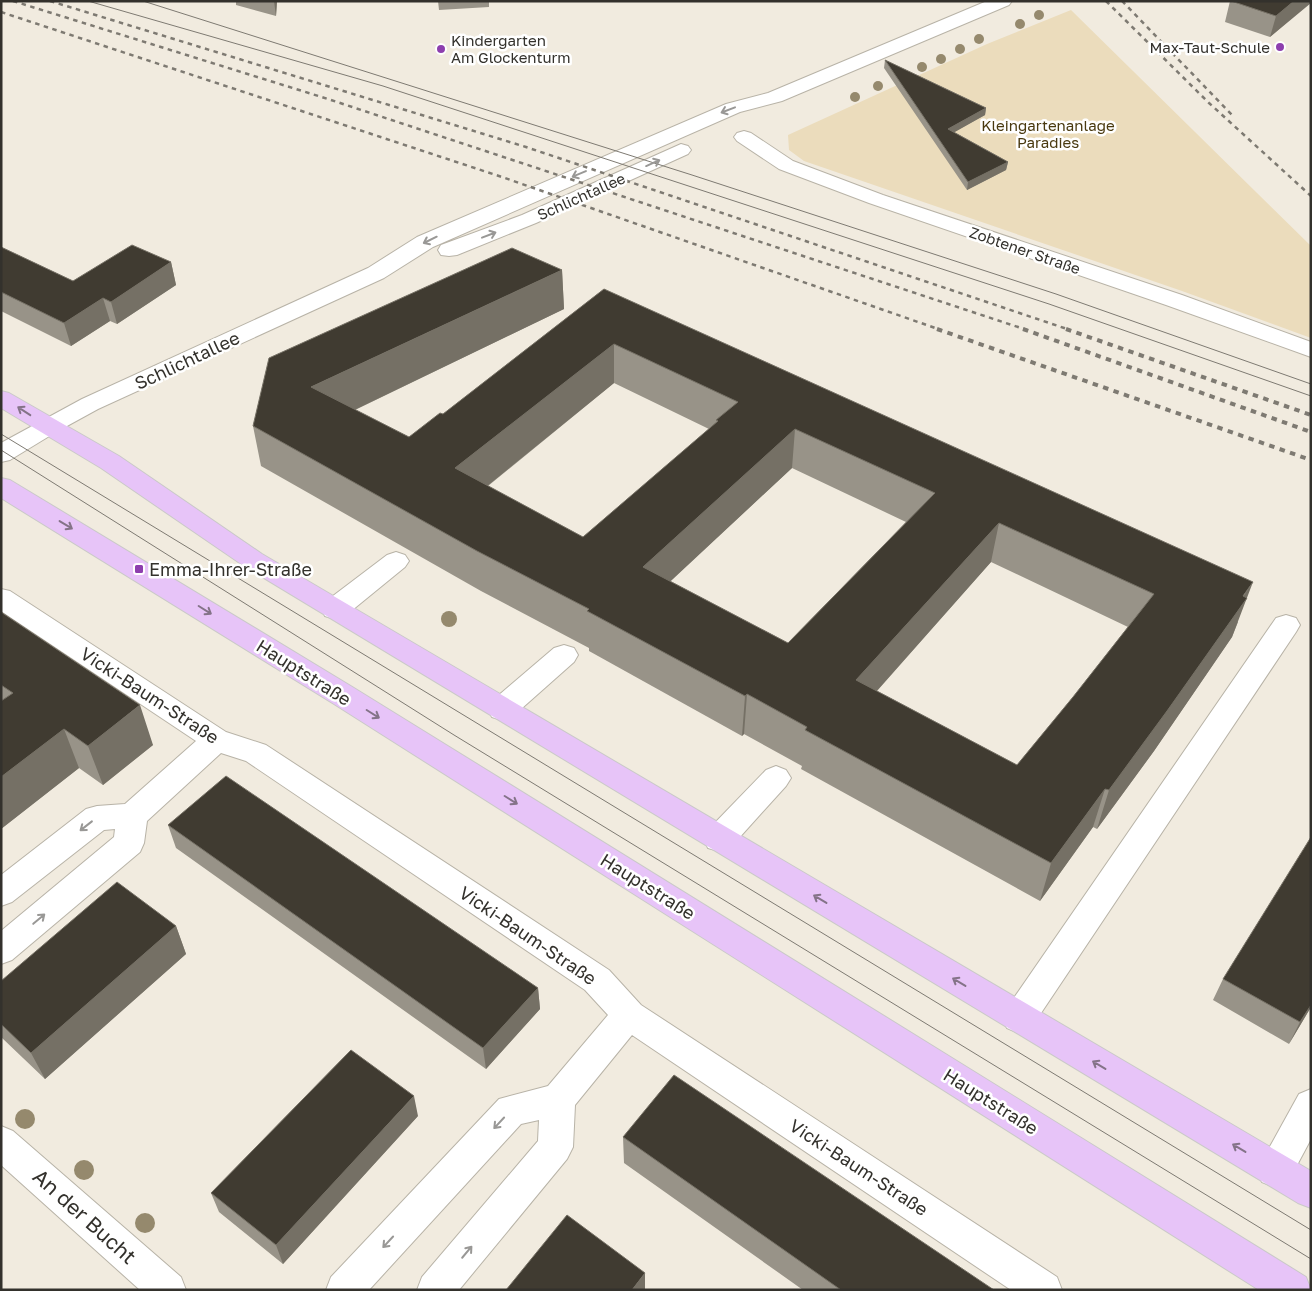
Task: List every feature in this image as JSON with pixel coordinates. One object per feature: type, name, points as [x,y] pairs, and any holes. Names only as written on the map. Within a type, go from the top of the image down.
[{"type":"main road","points":[[1,398],[110,462],[253,560],[1311,1191]]},
{"type":"main road","name":"Hauptstraße","points":[[1,486],[344,696],[1293,1290]]},
{"type":"street","name":"Schlichtallee","points":[[1,454],[47,426],[376,272],[425,242],[733,108],[775,97],[1003,1]]},
{"type":"street","name":"Zobtener Straße","points":[[744,137],[786,165],[876,199],[1174,300],[1311,350]]},
{"type":"street","points":[[336,609],[396,561]]},
{"type":"street","name":"Vicki-Baum-Straße","points":[[1,598],[216,740],[256,753],[597,980],[629,1015],[1044,1290]]},
{"type":"street","points":[[1019,1018],[1286,625]]},
{"type":"street","points":[[502,709],[564,655]]},
{"type":"street","points":[[1,893],[97,818],[132,816],[216,740]]},
{"type":"street","points":[[719,839],[776,778]]},
{"type":"street","points":[[1,950],[128,843],[132,816]]},
{"type":"street","points":[[436,1290],[555,1147],[558,1100],[629,1015]]},
{"type":"street","points":[[344,1290],[511,1110],[558,1100]]},
{"type":"street","points":[[1275,1170],[1311,1106]]},
{"type":"street","name":"An der Bucht","points":[[1,1142],[168,1290]]},
{"type":"green space","name":"Kleingartenanlage Paradies","points":[[1071,10],[1311,246],[1311,338],[1182,291],[804,161],[789,150],[788,135],[987,44]]},
{"type":"building","points":[[1231,1],[1294,1],[1276,16]]},
{"type":"building","points":[[885,60],[986,108],[948,129],[1008,162],[968,182]]},
{"type":"building","points":[[132,245],[171,262],[111,302],[103,298],[64,323],[1,292],[1,247],[73,281]]},
{"type":"building","points":[[512,248],[562,270],[311,387],[409,437],[440,413],[443,414],[604,289],[1253,582],[1243,596],[1247,598],[1167,711],[1109,790],[1105,789],[1051,863],[805,730],[807,727],[747,694],[745,696],[587,611],[589,609],[477,551],[253,426],[269,358]],"holes":[[[614,344],[738,402],[583,537],[455,468]],[[795,429],[935,493],[788,643],[643,567]],[[999,523],[1154,594],[1017,765],[856,680]]]},
{"type":"building","points":[[1,612],[140,705],[88,746],[64,729],[1,777],[1,701],[13,693],[1,685]]},
{"type":"building","points":[[226,776],[538,988],[483,1048],[168,825]]},
{"type":"building","points":[[1311,837],[1311,1005],[1300,1022],[1223,979]]},
{"type":"building","points":[[117,882],[176,926],[31,1053],[1,1024],[1,981]]},
{"type":"building","points":[[351,1050],[414,1096],[276,1245],[211,1193]]},
{"type":"building","points":[[674,1075],[994,1290],[841,1290],[623,1137]]},
{"type":"building","points":[[567,1215],[645,1273],[632,1290],[506,1290]]},
{"type":"tram line","points":[[88,1],[383,86],[1049,304],[1311,396]]},
{"type":"tram line","points":[[143,1],[692,175],[1056,294],[1311,384]]},
{"type":"tram line","points":[[1,434],[1311,1230]]},
{"type":"tram line","points":[[1,450],[454,735],[1311,1259]]},
{"type":"railway","points":[[13,1],[328,99],[1027,330]]},
{"type":"railway","points":[[50,1],[526,147],[1070,330]]},
{"type":"railway","points":[[1106,1],[1209,103],[1311,196]]},
{"type":"railway","points":[[1122,1],[1234,117]]},
{"type":"railway","points":[[1,12],[502,177],[941,330]]},
{"type":"railway","points":[[937,329],[1311,460]]},
{"type":"railway","points":[[1023,329],[1311,432]]},
{"type":"railway","points":[[1066,329],[1311,415]]},
{"type":"place","name":"Max-Taut-Schule","points":[[1280,47]]},
{"type":"place","name":"Kindergarten Am Glockenturm","points":[[441,49]]},
{"type":"place","name":"Emma-Ihrer-Straße","points":[[139,569]]}]
